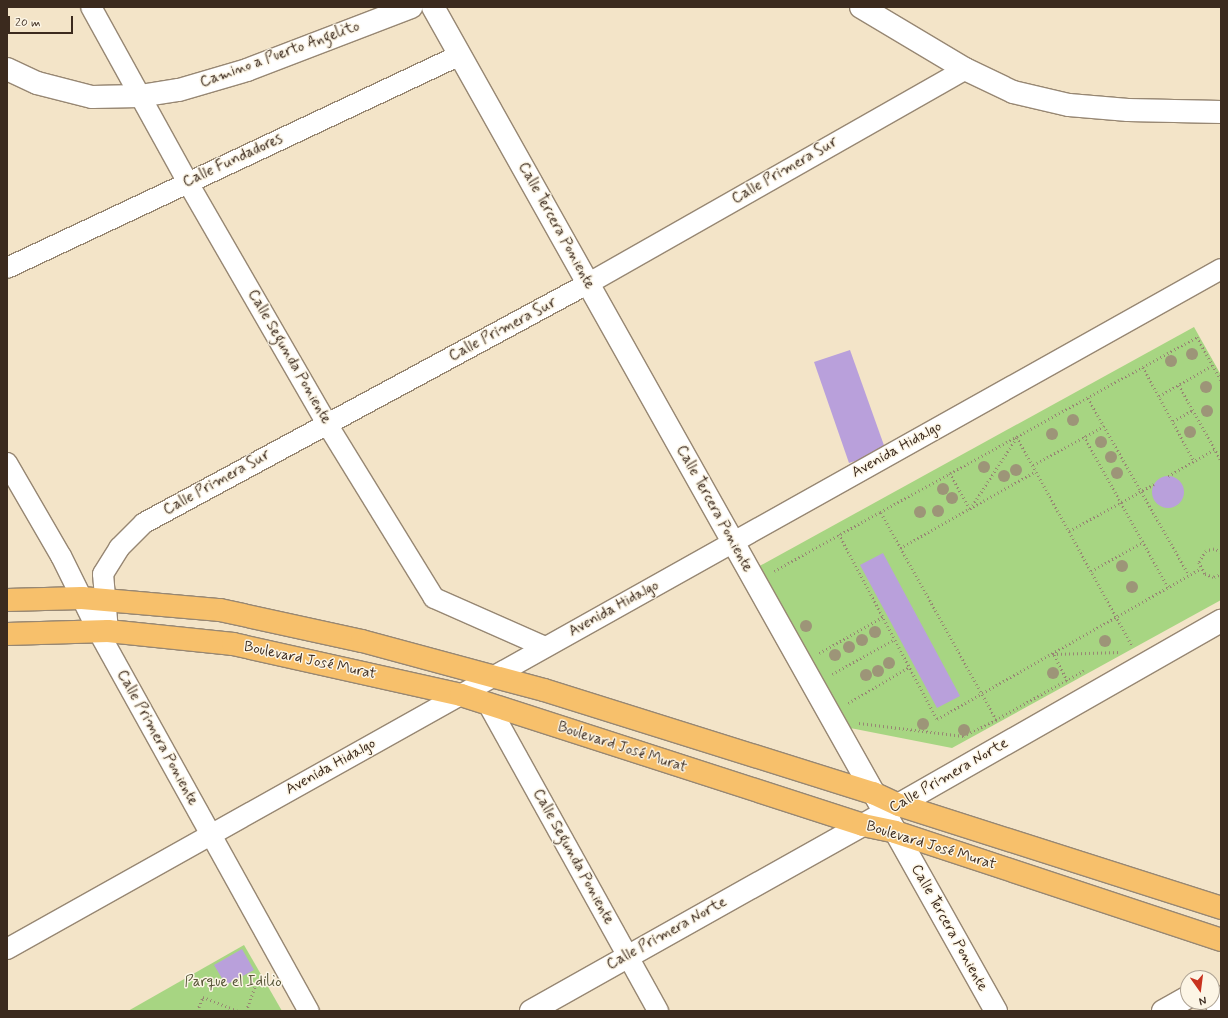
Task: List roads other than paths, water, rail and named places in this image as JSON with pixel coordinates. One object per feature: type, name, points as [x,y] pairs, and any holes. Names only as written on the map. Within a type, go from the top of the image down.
[{"type":"highway","name":"Boulevard José Murat","points":[[7,600],[82,598],[220,610],[362,641],[495,676],[873,794],[892,809],[1221,908]]},
{"type":"highway","name":"Boulevard José Murat","points":[[7,634],[103,631],[233,644],[461,695],[863,825],[895,832],[1221,940]]},
{"type":"street","name":"Calle Segunda Poniente","points":[[90,7],[188,183],[327,424],[434,598],[545,647]]},
{"type":"street","name":"Camino a Puerto Angelito","points":[[7,69],[37,83],[92,97],[140,96],[179,90],[247,70],[411,7]]},
{"type":"street","name":"Calle Tercera Poniente","points":[[433,7],[873,794]]},
{"type":"street","points":[[861,7],[965,69],[1013,92],[1069,105],[1128,110],[1221,112]]},
{"type":"street","name":"Calle Fundadores","points":[[7,268],[460,55]]},
{"type":"street","name":"Calle Primera Sur","points":[[103,631],[105,600],[102,574],[119,548],[144,523],[588,284],[965,69]]},
{"type":"street","name":"Avenida Hidalgo","points":[[7,949],[1221,269]]},
{"type":"street","name":"Calle Primera Poniente","points":[[7,463],[82,598],[103,631],[211,835],[309,1011]]},
{"type":"street","name":"Calle Primera Norte","points":[[530,1011],[892,809],[1221,621]]},
{"type":"street","name":"Calle Segunda Poniente","points":[[488,704],[658,1011]]},
{"type":"street","name":"Calle Tercera Poniente","points":[[892,809],[895,832],[996,1011]]},
{"type":"street","points":[[1163,1011],[1180,1001]]},
{"type":"park label","name":"Parque el Idilio","points":[[233,983]]}]
